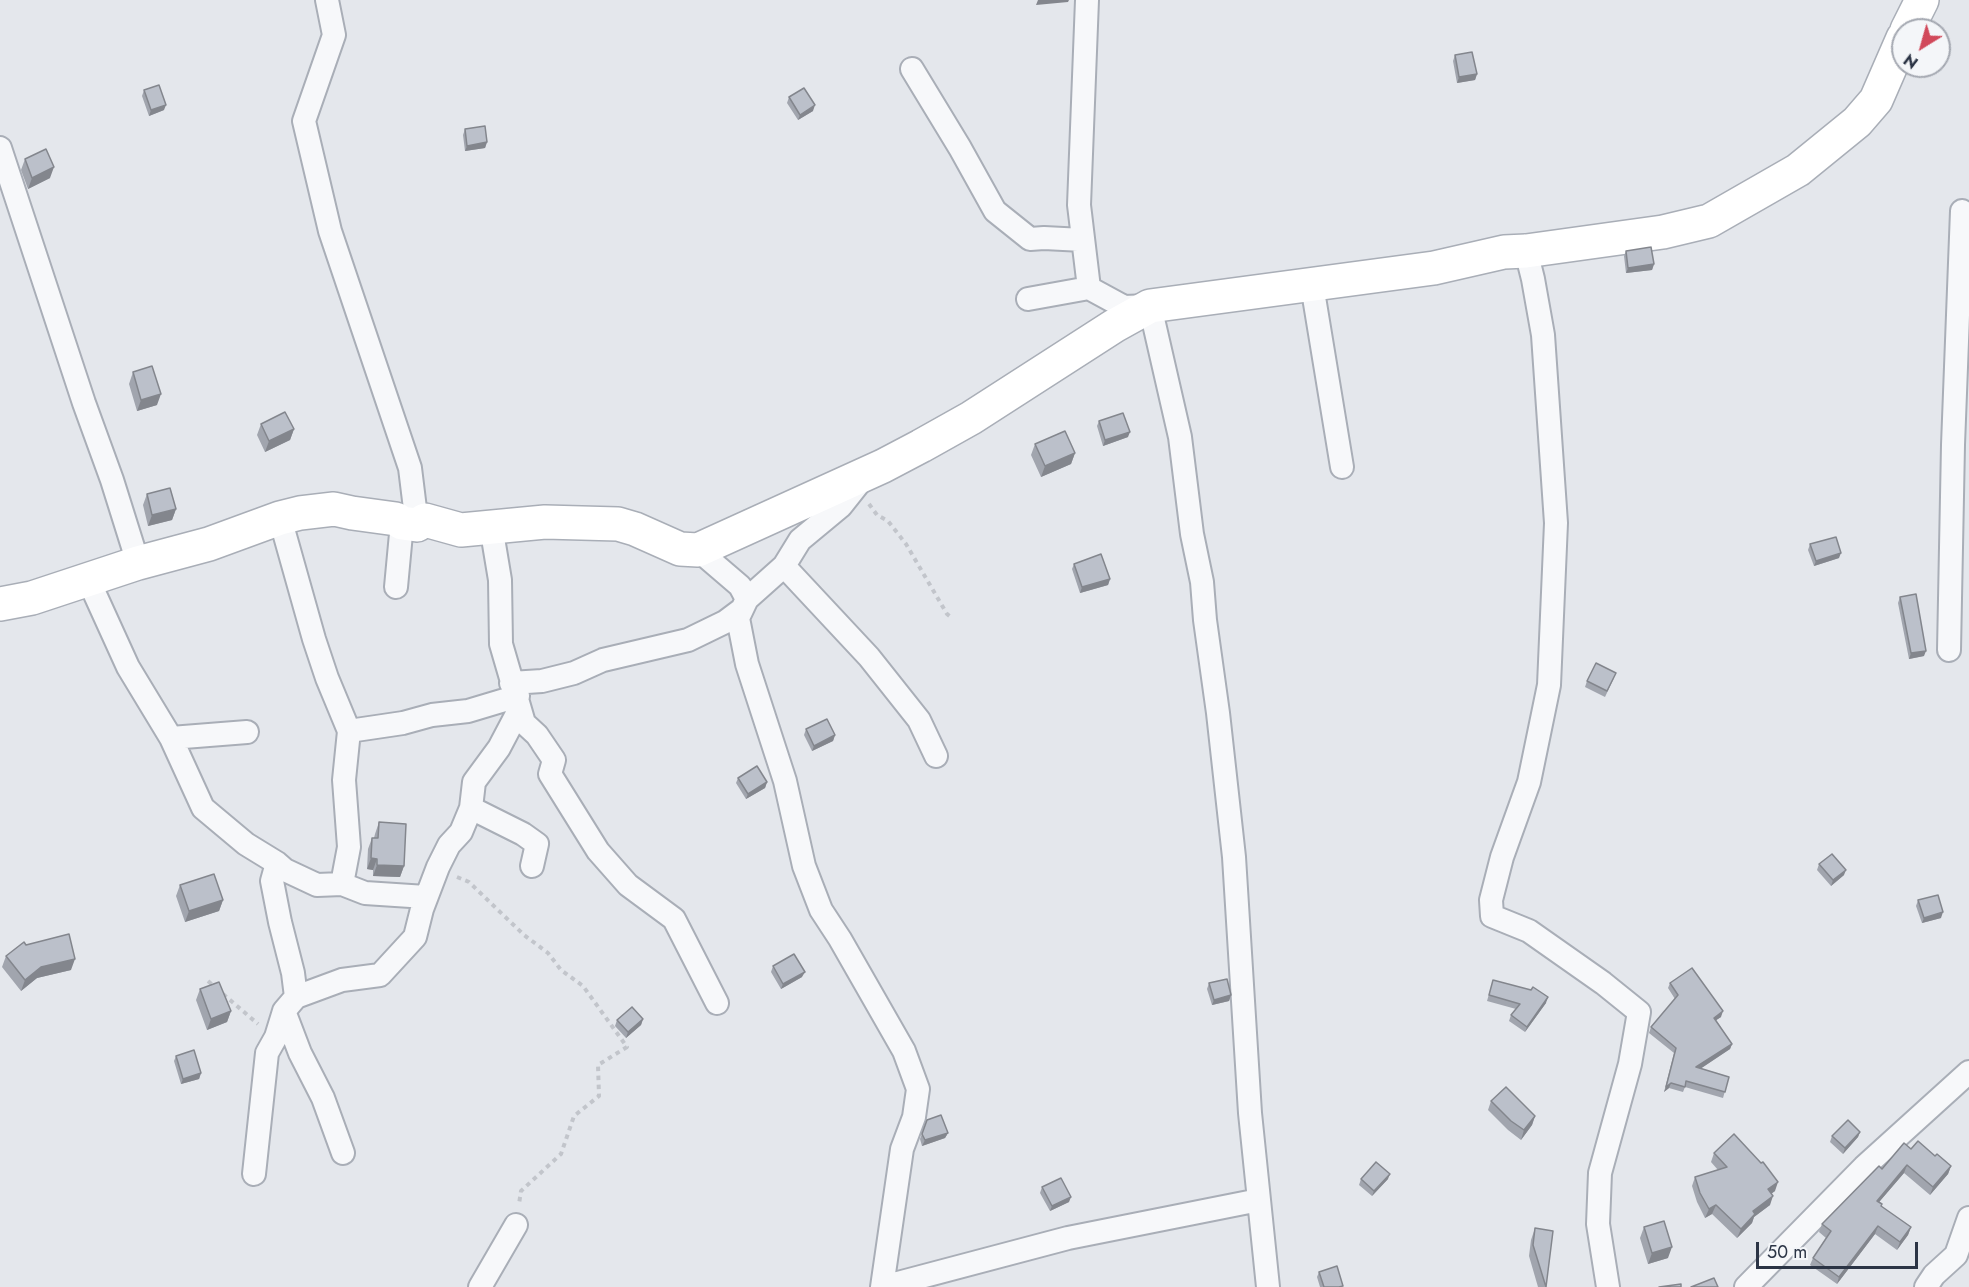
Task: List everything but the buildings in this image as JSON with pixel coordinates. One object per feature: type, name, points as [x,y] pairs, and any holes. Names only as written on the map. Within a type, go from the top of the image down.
[{"type":"street","points":[[327,0],[334,35],[304,121],[330,231],[410,468],[410,524],[396,587]]},
{"type":"street","points":[[1087,0],[1079,205],[1089,288]]},
{"type":"street","points":[[1913,18],[1922,0]]},
{"type":"street","points":[[1028,299],[1089,288],[1124,307],[1150,306],[1434,268],[1504,252],[1663,232],[1709,221],[1798,170],[1857,122],[1876,100],[1891,66]]},
{"type":"street","points":[[912,69],[995,211],[1030,239],[1083,240]]},
{"type":"street","points":[[0,148],[138,563]]},
{"type":"street","points":[[1949,650],[1961,445],[1962,211]]},
{"type":"street","points":[[1526,251],[1543,335],[1556,523],[1548,685],[1529,782],[1502,857],[1491,900],[1492,916],[1530,931],[1640,1012],[1630,1064],[1600,1173],[1598,1224],[1608,1287]]},
{"type":"street","points":[[1312,285],[1342,466]]},
{"type":"street","points":[[0,604],[32,598],[138,563],[209,543],[280,518],[334,509],[396,519],[410,524],[425,520],[461,530],[545,522],[618,524],[680,549],[698,550],[883,466],[971,418],[1114,326],[1150,306]]},
{"type":"street","points":[[1150,306],[1180,437],[1192,534],[1202,582],[1218,712],[1234,856],[1250,1113],[1268,1287]]},
{"type":"street","points":[[349,731],[403,723],[432,715],[468,711],[516,696],[542,681],[574,672],[603,660],[688,640],[725,622],[784,566],[800,540],[842,506],[867,472]]},
{"type":"street","points":[[280,518],[314,639],[349,731],[344,780],[349,847],[342,884]]},
{"type":"street","points":[[491,526],[500,580],[501,644],[524,723],[537,735],[554,760],[550,774],[598,850],[628,885],[674,919],[717,1003]]},
{"type":"street","points":[[698,550],[740,586],[744,604],[738,618],[747,664],[785,781],[804,866],[821,910],[904,1051],[918,1089],[915,1117],[902,1149],[883,1287],[1068,1238],[1259,1200]]},
{"type":"street","points":[[784,566],[869,657],[919,720],[936,756]]},
{"type":"street","points":[[88,579],[128,667],[171,738],[203,808],[246,844],[285,870],[317,885],[342,884],[365,893],[426,897]]},
{"type":"street","points":[[254,1174],[267,1053],[290,1004],[342,980],[380,975],[416,937],[426,897],[438,867],[449,845],[461,832],[471,808],[474,782],[499,748],[516,696]]},
{"type":"street","points":[[171,738],[247,732]]},
{"type":"street","points":[[471,808],[523,834],[537,844],[532,866]]},
{"type":"street","points":[[277,863],[272,881],[293,973],[290,1004],[300,1053],[323,1098],[343,1154]]},
{"type":"street","points":[[1746,1287],[1864,1167],[1969,1071]]},
{"type":"street","points":[[1926,1287],[1956,1255],[1969,1218]]},
{"type":"street","points":[[480,1287],[516,1225]]},
{"type":"street","points":[[1944,1266],[1969,1266]]},
{"type":"path","points":[[867,472],[862,495],[877,515],[888,521],[906,544],[947,614],[952,618]]},
{"type":"path","points":[[438,867],[469,882],[517,928],[548,953],[561,970],[583,986],[627,1047],[598,1065],[599,1096],[574,1116],[561,1154],[521,1191],[516,1225]]},
{"type":"path","points":[[208,981],[258,1024],[276,1036]]}]
